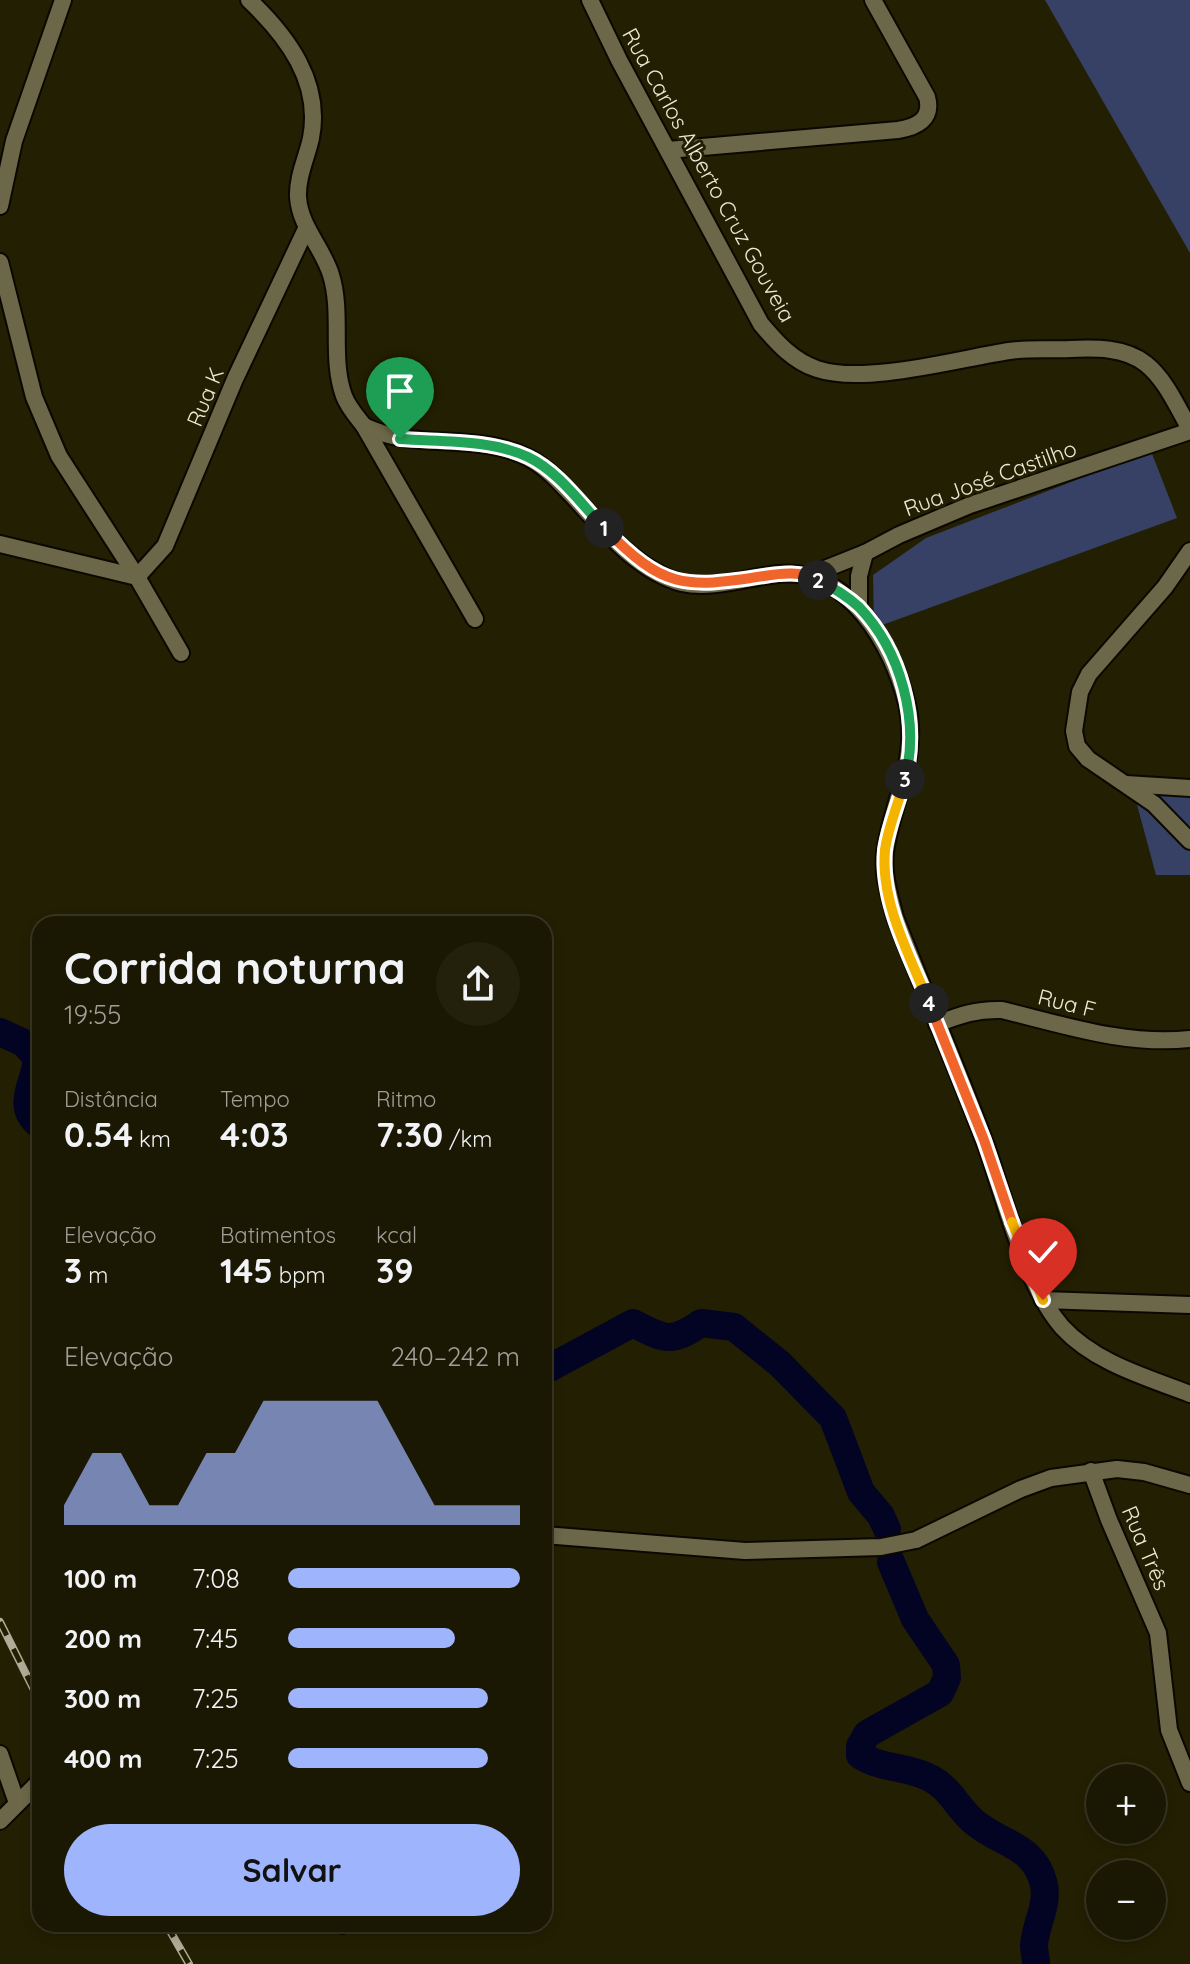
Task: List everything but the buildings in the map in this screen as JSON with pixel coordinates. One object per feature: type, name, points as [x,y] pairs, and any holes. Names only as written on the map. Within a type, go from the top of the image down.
[{"type":"street","points":[[0,206],[14,141],[63,0]]},
{"type":"street","points":[[249,0],[277,26],[304,71],[313,119],[299,188],[301,212],[306,229],[330,271],[334,287],[339,376],[344,397],[364,426],[475,619]]},
{"type":"street","name":"Rua Carlos Alberto Cruz Gouveia","points":[[590,0],[761,324],[778,345],[805,364],[837,374],[874,374],[1013,351],[1096,348],[1125,353],[1147,364],[1158,376],[1190,430]]},
{"type":"street","points":[[668,150],[913,127],[927,115],[927,97],[873,0]]},
{"type":"street","name":"Rua K","points":[[137,577],[170,538],[235,379],[306,229]]},
{"type":"street","points":[[0,262],[34,397],[59,456],[137,577],[181,653]]},
{"type":"street","points":[[364,426],[400,439],[474,445],[528,457],[556,479],[629,553],[650,569],[684,583],[711,584],[782,573],[810,575],[859,608],[881,638],[897,669],[909,716],[911,749],[886,847],[885,873],[895,917],[984,1140],[1043,1300],[1063,1328],[1113,1364],[1190,1394]]},
{"type":"street","name":"Rua José Castilho","points":[[810,575],[970,505],[1190,430]]},
{"type":"street","points":[[0,544],[137,577]]},
{"type":"street","points":[[1190,551],[1170,580],[1089,674],[1080,692],[1074,731],[1077,746],[1088,759],[1154,804],[1190,841]]},
{"type":"street","points":[[859,608],[857,590],[865,553]]},
{"type":"street","points":[[1125,784],[1190,788]]},
{"type":"street","name":"Rua F","points":[[937,1024],[963,1013],[992,1009],[1120,1038],[1190,1039]]},
{"type":"street","points":[[1043,1300],[1190,1305]]},
{"type":"street","points":[[552,1536],[745,1551],[881,1547],[916,1540],[1021,1489],[1051,1478],[1117,1469],[1144,1472],[1190,1485]]},
{"type":"street","name":"Rua Três","points":[[1091,1471],[1158,1633],[1169,1730],[1190,1783]]},
{"type":"street","points":[[0,1754],[17,1803]]},
{"type":"street","points":[[0,1821],[32,1789]]},
{"type":"shaded area","points":[[1045,0],[1190,0],[1190,253]]},
{"type":"shaded area","points":[[1151,451],[1177,518],[874,628],[873,575],[926,538]]},
{"type":"shaded area","points":[[1190,782],[1190,875],[1156,875],[1136,801]]},
{"type":"waterway","points":[[0,1032],[24,1043],[32,1052]]},
{"type":"waterway","points":[[32,1080],[27,1102],[32,1118]]},
{"type":"waterway","points":[[552,1367],[633,1323],[667,1337],[682,1334],[701,1323],[734,1327],[780,1364],[833,1418],[861,1492],[881,1516],[887,1529]]},
{"type":"waterway","points":[[891,1562],[915,1619],[946,1665],[947,1678],[940,1693],[867,1734],[860,1746],[860,1755],[937,1782],[973,1821],[1033,1861],[1045,1893],[1035,1938],[1036,1964]]},
{"type":"railway","points":[[0,1622],[32,1686]]},
{"type":"railway","points":[[171,1932],[189,1964]]},
{"type":"route","points":[[400,439],[494,447],[528,457],[556,479],[629,553],[650,569],[684,583],[711,584],[782,573],[810,575],[859,608],[881,638],[897,669],[912,729],[907,771],[886,847],[886,882],[895,917],[984,1140],[1043,1300]]}]
